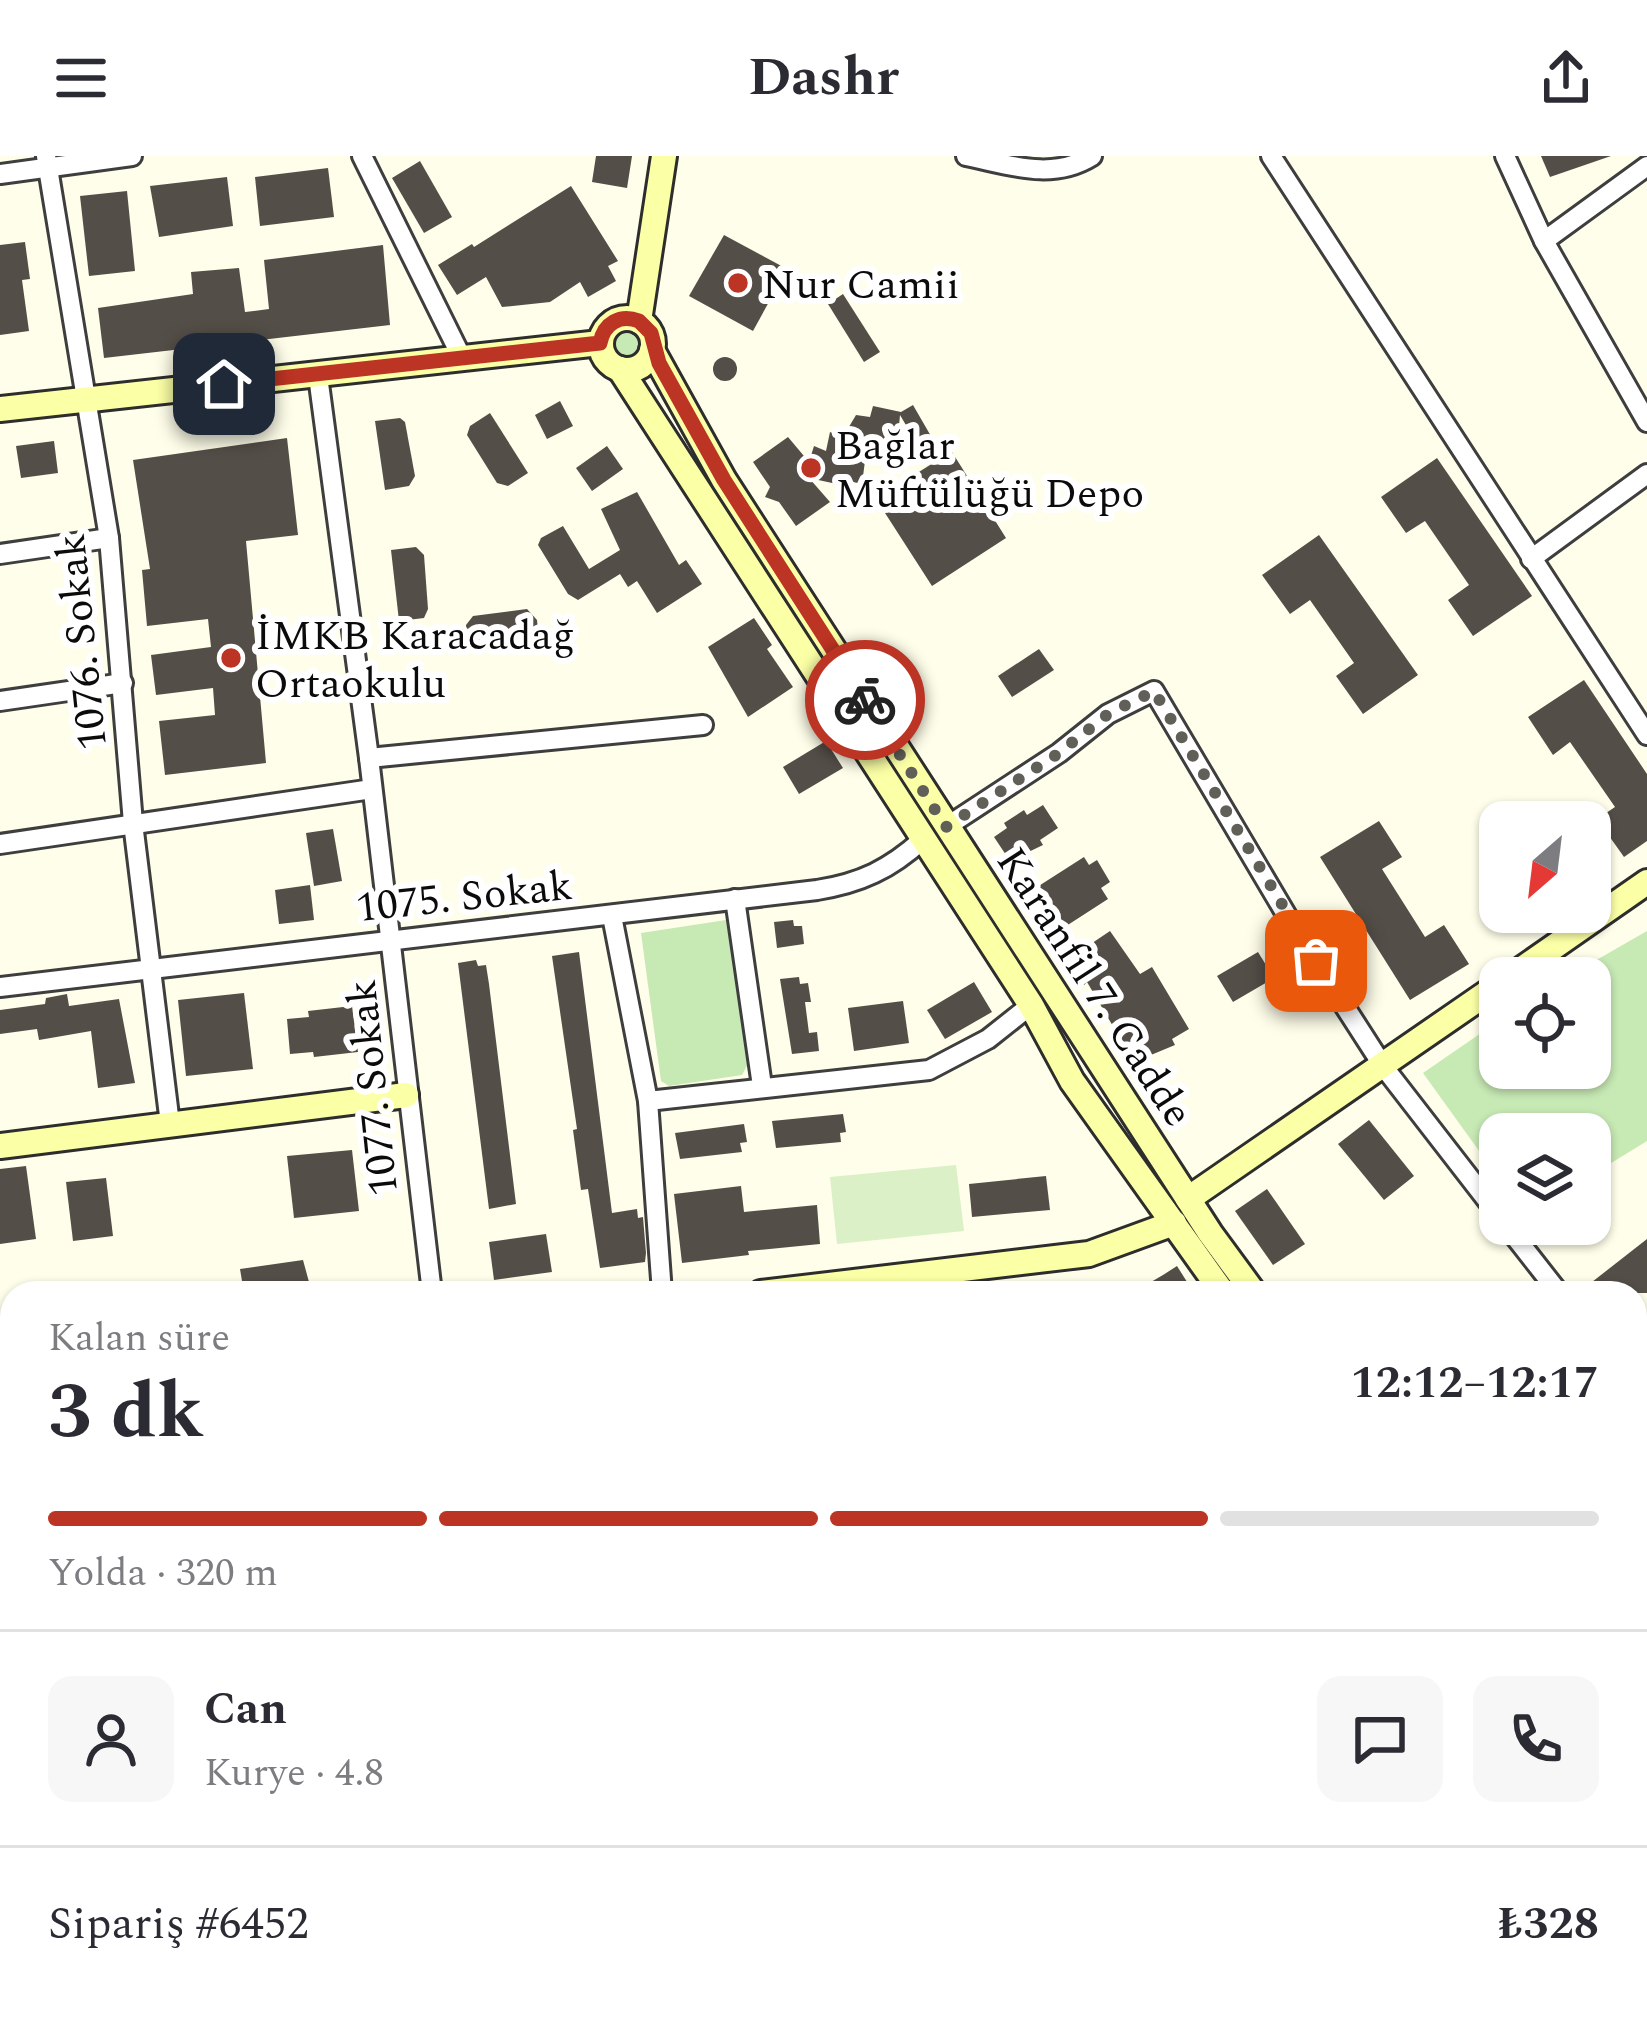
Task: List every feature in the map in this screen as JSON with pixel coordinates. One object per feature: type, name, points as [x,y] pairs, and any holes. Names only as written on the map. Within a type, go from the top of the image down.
[{"type":"street","points":[[0,174],[47,162],[132,156]]},
{"type":"street","points":[[362,156],[463,360]]},
{"type":"street","points":[[639,321],[664,156]]},
{"type":"street","points":[[966,156],[1038,171],[1070,170],[1092,156]]},
{"type":"street","points":[[1271,156],[1647,735]]},
{"type":"street","points":[[1505,156],[1544,242],[1647,422]]},
{"type":"street","name":"1076. Sokak","points":[[47,162],[109,538],[133,823],[170,1124]]},
{"type":"street","points":[[1544,242],[1647,166]]},
{"type":"street","points":[[614,321],[639,321],[651,333],[652,350],[637,368],[620,369],[605,359],[600,343],[614,321]]},
{"type":"street","points":[[0,409],[600,343]]},
{"type":"street","name":"Karanfil 7. Cadde","points":[[652,350],[724,480],[1245,1281]]},
{"type":"street","name":"Karanfil 7. Cadde","points":[[620,369],[1031,1005],[1072,1081],[1215,1281]]},
{"type":"street","name":"1077. Sokak","points":[[318,376],[369,758],[429,1281]]},
{"type":"street","points":[[1531,559],[1647,474]]},
{"type":"street","points":[[0,554],[109,538]]},
{"type":"street","points":[[0,700],[123,683]]},
{"type":"street","points":[[946,827],[1059,753],[1108,714],[1154,691],[1382,1066],[1479,1190]]},
{"type":"street","points":[[369,758],[703,725]]},
{"type":"street","points":[[0,844],[372,789]]},
{"type":"street","name":"1075. Sokak","points":[[0,987],[853,884],[894,865],[922,839]]},
{"type":"street","points":[[1539,957],[1647,882]]},
{"type":"street","points":[[735,899],[762,1086]]},
{"type":"street","points":[[612,916],[648,1101],[661,1281]]},
{"type":"street","points":[[1188,1199],[1479,999]]},
{"type":"street","points":[[648,1101],[929,1070],[988,1039],[1031,1005]]},
{"type":"street","points":[[0,1146],[406,1095]]},
{"type":"street","points":[[869,1281],[1089,1254],[1174,1223]]},
{"type":"street","points":[[1522,1245],[1550,1281]]},
{"type":"green space","points":[[627,330],[637,334],[641,344],[637,354],[627,358],[617,354],[613,344],[617,334]]},
{"type":"green space","points":[[726,920],[750,1060],[742,1075],[669,1086],[661,1081],[641,933]]},
{"type":"green space","points":[[1647,931],[1647,1141],[1611,1163],[1611,1113],[1479,1113],[1479,1151],[1423,1073],[1479,1034],[1479,1089],[1611,1089],[1611,957],[1602,957]]},
{"type":"green space","points":[[956,1165],[964,1231],[837,1244],[830,1177]]},
{"type":"building","points":[[596,156],[632,156],[627,188],[592,182]]},
{"type":"building","points":[[1541,156],[1611,156],[1550,177]]},
{"type":"building","points":[[420,161],[452,217],[424,233],[392,178]]},
{"type":"building","points":[[328,168],[334,217],[260,226],[255,177]]},
{"type":"building","points":[[227,177],[233,226],[159,237],[150,186]]},
{"type":"building","points":[[571,186],[618,261],[608,266],[616,281],[588,297],[580,282],[550,302],[502,307],[486,277],[457,295],[438,265]]},
{"type":"building","points":[[127,191],[135,271],[89,276],[80,196]]},
{"type":"building","name":"Nur Camii","points":[[724,235],[787,269],[753,331],[689,296]]},
{"type":"building","points":[[25,242],[30,279],[22,280],[29,331],[0,335],[0,245]]},
{"type":"building","points":[[383,245],[390,325],[104,358],[98,308],[193,294],[191,272],[239,268],[245,312],[269,309],[264,260]]},
{"type":"building","points":[[843,294],[880,352],[864,362],[828,304]]},
{"type":"building","points":[[720,357],[730,357],[737,369],[730,381],[720,381],[713,374],[713,364]]},
{"type":"building","points":[[560,401],[573,426],[547,439],[535,415]]},
{"type":"building","points":[[913,405],[943,457],[952,452],[1006,538],[932,586],[876,499],[941,458],[923,454],[900,415],[897,448],[892,447],[890,462],[865,461],[862,484],[849,481],[846,486],[809,478],[830,502],[796,526],[779,502],[765,497],[770,487],[753,462],[788,437],[809,462],[814,446],[826,451],[830,432],[843,437],[856,415],[870,417],[873,406],[901,412]]},
{"type":"building","points":[[490,413],[528,473],[508,486],[497,483],[467,435],[470,426]]},
{"type":"building","points":[[400,418],[405,422],[415,476],[409,486],[385,490],[375,421]]},
{"type":"building","points":[[287,438],[298,535],[246,541],[266,763],[165,775],[159,721],[215,715],[213,688],[156,695],[151,655],[211,647],[208,619],[147,626],[142,570],[150,569],[133,460]]},
{"type":"building","points":[[54,441],[58,473],[21,478],[16,446]]},
{"type":"building","points":[[607,446],[623,469],[592,491],[576,468]]},
{"type":"building","points":[[1437,458],[1532,596],[1473,636],[1448,600],[1469,585],[1425,521],[1406,533],[1381,497]]},
{"type":"building","points":[[637,492],[679,565],[686,560],[702,584],[657,613],[637,581],[628,587],[620,574],[578,600],[568,594],[538,545],[541,538],[563,526],[589,569],[620,550],[601,509]]},
{"type":"building","points":[[1319,535],[1418,675],[1363,714],[1336,676],[1354,663],[1310,600],[1290,614],[1262,575]]},
{"type":"building","points":[[416,547],[424,555],[428,609],[424,618],[399,621],[391,550]]},
{"type":"building","points":[[527,609],[537,620],[539,640],[468,648],[466,625],[473,616]]},
{"type":"building","points":[[754,618],[772,645],[767,649],[793,687],[748,717],[708,647]]},
{"type":"building","points":[[1039,649],[1054,670],[1012,697],[998,676]]},
{"type":"building","points":[[1584,680],[1647,774],[1647,841],[1624,857],[1611,839],[1611,810],[1615,807],[1611,801],[1570,742],[1553,755],[1528,717]]},
{"type":"building","points":[[826,741],[843,768],[799,794],[783,767]]},
{"type":"building","points":[[1043,805],[1058,828],[1040,840],[1043,845],[1010,861],[994,837],[1007,828],[1004,823]]},
{"type":"building","points":[[1379,821],[1402,857],[1382,869],[1425,937],[1444,925],[1469,964],[1410,1000],[1320,857]]},
{"type":"building","points":[[333,829],[342,881],[314,886],[306,833]]},
{"type":"building","points":[[1084,857],[1089,865],[1097,860],[1110,882],[1101,888],[1108,899],[1060,930],[1034,889]]},
{"type":"building","points":[[310,885],[314,920],[279,924],[275,890]]},
{"type":"building","points":[[793,920],[794,926],[802,926],[804,944],[777,948],[774,922]]},
{"type":"building","points":[[1110,931],[1140,974],[1152,967],[1189,1029],[1172,1039],[1175,1045],[1134,1062],[1087,982],[1084,985],[1067,960]]},
{"type":"building","points":[[579,952],[612,1213],[637,1209],[638,1218],[643,1217],[645,1262],[600,1268],[588,1189],[581,1190],[552,956]]},
{"type":"building","points":[[1258,952],[1274,978],[1233,1002],[1217,976]]},
{"type":"building","points":[[476,960],[478,966],[486,965],[516,1204],[489,1209],[458,963]]},
{"type":"building","points":[[799,977],[800,984],[808,983],[809,1033],[817,1032],[819,1051],[792,1054],[780,979]]},
{"type":"building","points":[[974,982],[992,1012],[945,1039],[927,1010]]},
{"type":"building","points":[[244,993],[253,1069],[186,1076],[178,1000]]},
{"type":"building","points":[[67,994],[69,1006],[119,999],[135,1083],[98,1088],[91,1031],[39,1040],[37,1029],[0,1034],[0,1010],[45,1004],[46,998]]},
{"type":"building","points":[[903,1001],[909,1043],[854,1051],[848,1008]]},
{"type":"building","points":[[352,1006],[358,1052],[314,1057],[313,1052],[290,1054],[287,1019],[309,1017],[308,1011]]},
{"type":"building","points":[[843,1114],[846,1132],[840,1133],[841,1142],[776,1148],[772,1121]]},
{"type":"building","points":[[1369,1120],[1414,1176],[1384,1200],[1338,1144]]},
{"type":"building","points":[[744,1124],[747,1142],[740,1143],[742,1152],[680,1159],[675,1133]]},
{"type":"building","points":[[352,1150],[359,1211],[294,1218],[287,1156]]},
{"type":"building","points":[[26,1166],[36,1239],[0,1244],[0,1169]]},
{"type":"building","points":[[1046,1176],[1050,1210],[972,1217],[969,1184]]},
{"type":"building","points":[[106,1178],[113,1236],[73,1241],[66,1182]]},
{"type":"building","points":[[741,1186],[744,1212],[817,1205],[820,1244],[682,1263],[674,1194]]},
{"type":"building","points":[[1267,1189],[1305,1244],[1273,1265],[1235,1211]]},
{"type":"building","points":[[546,1234],[552,1272],[494,1280],[489,1242]]},
{"type":"building","points":[[1647,1239],[1647,1281],[1593,1281]]},
{"type":"building","points":[[303,1260],[309,1281],[242,1281],[240,1269]]},
{"type":"building","points":[[1177,1266],[1186,1281],[1153,1281]]},
{"type":"way so far","points":[[865,700],[946,827],[1059,753],[1108,714],[1154,691],[1316,961]]},
{"type":"place","name":"Nur Camii","points":[[738,283]]},
{"type":"place","name":"Bağlar Müftülüğü Depo","points":[[811,468]]},
{"type":"place","name":"İMKB Karacadağ Ortaokulu","points":[[231,658]]},
{"type":"route","points":[[224,384],[600,343],[614,321],[639,321],[651,333],[652,350],[724,480],[865,700]]}]
